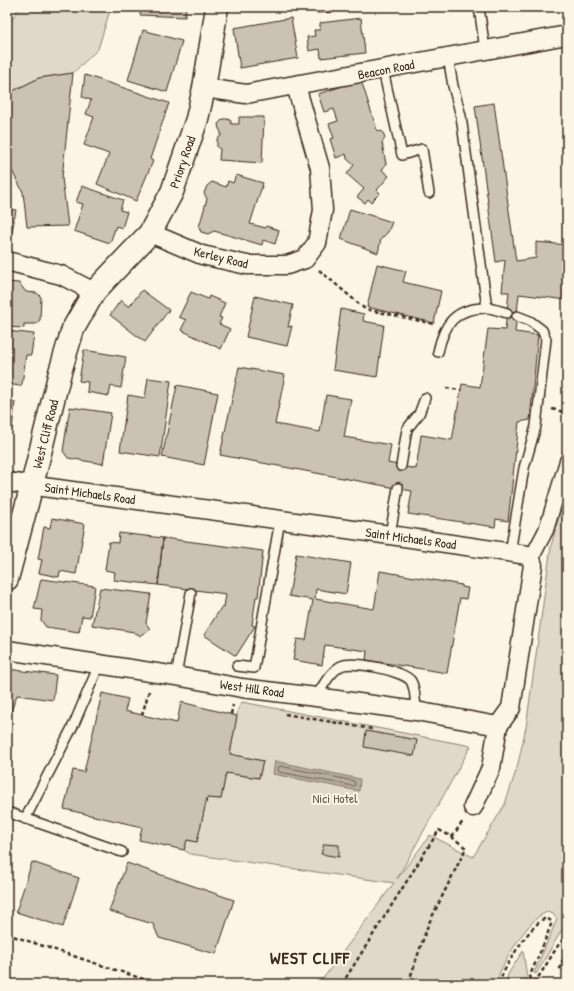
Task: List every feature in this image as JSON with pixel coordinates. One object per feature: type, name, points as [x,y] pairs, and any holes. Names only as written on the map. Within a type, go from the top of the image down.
[{"type":"main road","name":"Priory Road","points":[[94,292],[150,233],[172,192],[197,119],[204,88],[217,7]]},
{"type":"main road","name":"West Cliff Road","points":[[7,579],[60,372],[73,329],[94,292]]},
{"type":"street","name":"Beacon Road","points":[[204,88],[246,94],[567,35]]},
{"type":"street","points":[[296,86],[320,168],[323,210],[317,243],[305,258]]},
{"type":"street","name":"Kerley Road","points":[[150,233],[202,255],[247,265],[287,265],[305,258]]},
{"type":"street","points":[[7,261],[61,275],[94,292]]},
{"type":"street","points":[[473,807],[491,768],[498,726],[511,708],[533,565],[531,559],[546,530],[567,461]]},
{"type":"street","name":"Saint Michaels Road","points":[[7,482],[390,535],[526,555],[531,559]]},
{"type":"street","name":"West Hill Road","points":[[7,650],[176,676],[242,688],[416,711],[498,726]]},
{"type":"lane","points":[[479,7],[485,50]]},
{"type":"lane","points":[[448,57],[460,116],[487,308]]},
{"type":"lane","points":[[383,70],[402,156],[422,149],[428,193]]},
{"type":"lane","points":[[438,352],[441,338],[446,326],[454,318],[466,310],[487,308],[507,313]]},
{"type":"lane","points":[[510,553],[524,468],[536,426],[546,339],[542,330],[530,321],[517,316]]},
{"type":"lane","points":[[401,466],[407,429],[419,414],[425,398]]},
{"type":"lane","points":[[390,535],[398,488]]},
{"type":"lane","points":[[237,666],[254,668],[280,520]]},
{"type":"lane","points":[[176,676],[191,593]]},
{"type":"lane","points":[[316,697],[330,676],[340,667],[348,664],[362,664],[396,673],[410,680],[415,690],[416,711]]},
{"type":"lane","points":[[25,819],[74,724],[99,665]]},
{"type":"lane","points":[[7,812],[122,852]]},
{"type":"path","points":[[305,258],[366,309],[446,326]]},
{"type":"path","points":[[446,388],[461,390]]},
{"type":"path","points":[[555,410],[567,413]]},
{"type":"path","points":[[142,715],[154,673]]},
{"type":"path","points":[[231,714],[233,705],[239,706]]},
{"type":"path","points":[[342,984],[440,830],[466,848],[428,925],[408,984]]},
{"type":"path","points":[[499,984],[519,945],[545,918],[552,922],[545,942],[530,975],[531,980],[536,980],[559,944],[567,935]]},
{"type":"path","points":[[7,934],[158,984]]},
{"type":"path","points":[[567,953],[560,968],[562,970],[567,969]]},
{"type":"path","points":[[459,984],[465,984]]},
{"type":"green space","points":[[19,7],[111,7],[98,49],[73,73],[39,78],[7,94],[7,29]]},
{"type":"green space","name":"Nici Hotel","points":[[567,487],[567,927],[563,928],[536,974],[534,973],[557,919],[553,914],[547,912],[538,917],[518,940],[502,968],[495,984],[469,984],[468,979],[461,978],[457,979],[453,984],[419,984],[417,977],[415,984],[319,984],[394,883],[190,854],[184,850],[187,840],[197,842],[207,798],[221,799],[226,773],[259,778],[263,761],[230,754],[238,709],[242,702],[471,746],[397,879],[430,835],[473,857],[505,804],[517,768],[526,727],[551,546]]},
{"type":"green space","points":[[523,951],[528,984],[506,984],[508,974]]},
{"type":"water","points":[[275,761],[360,779],[359,791],[273,774]]},
{"type":"building","points":[[141,7],[186,7],[185,17],[140,15]]},
{"type":"building","points":[[317,7],[335,7],[335,12],[317,13]]},
{"type":"building","points":[[291,18],[298,58],[240,68],[234,28]]},
{"type":"building","points":[[361,18],[365,53],[321,58],[320,49],[309,51],[307,37],[315,36],[314,30],[320,30],[320,23]]},
{"type":"building","points":[[143,30],[182,41],[167,92],[128,80]]},
{"type":"building","points":[[73,73],[62,178],[68,226],[27,227],[23,192],[11,169],[7,167],[7,94],[39,78]]},
{"type":"building","points":[[85,75],[169,103],[150,159],[153,161],[136,201],[97,184],[109,154],[84,145],[94,117],[86,114],[91,100],[82,97]]},
{"type":"building","points":[[361,80],[377,130],[383,132],[385,138],[382,143],[386,164],[382,170],[389,176],[377,190],[380,193],[371,202],[368,199],[365,203],[357,197],[364,189],[347,174],[354,165],[347,159],[346,154],[336,158],[330,139],[334,138],[329,124],[338,121],[334,109],[324,112],[318,94]]},
{"type":"building","points":[[494,103],[516,261],[536,258],[536,242],[567,245],[567,300],[519,294],[515,332],[538,335],[530,420],[519,422],[508,521],[496,519],[495,527],[408,514],[412,491],[220,455],[239,367],[285,375],[275,424],[320,432],[326,395],[351,399],[344,437],[391,445],[388,463],[416,469],[421,435],[452,440],[462,384],[480,387],[488,329],[505,330],[509,292],[502,292],[505,260],[496,262],[475,106]]},
{"type":"building","points":[[239,117],[264,117],[262,163],[219,160],[220,149],[217,147],[217,139],[221,136],[221,132],[218,124],[223,119],[228,119],[231,121],[231,124],[239,124]]},
{"type":"building","points":[[236,175],[263,183],[250,224],[266,228],[266,226],[279,230],[275,244],[263,240],[262,245],[214,231],[208,234],[201,232],[199,227],[207,199],[204,193],[207,186],[212,182],[226,187],[228,181],[233,183]]},
{"type":"building","points":[[82,186],[123,200],[120,210],[127,212],[122,228],[116,226],[110,243],[74,231],[83,204],[76,202]]},
{"type":"building","points":[[7,208],[16,210],[10,243],[7,243]]},
{"type":"building","points":[[350,209],[392,222],[388,232],[381,239],[378,253],[341,239]]},
{"type":"building","points":[[377,264],[406,271],[403,282],[441,291],[434,323],[367,307]]},
{"type":"building","points":[[7,282],[19,283],[26,292],[37,293],[41,297],[40,320],[36,324],[24,324],[24,328],[7,327]]},
{"type":"building","points":[[142,290],[169,310],[145,342],[110,315],[121,300],[129,307]]},
{"type":"building","points":[[191,292],[208,299],[209,296],[225,303],[219,317],[222,318],[219,324],[230,329],[221,349],[181,330],[186,320],[179,317]]},
{"type":"building","points":[[255,296],[293,305],[288,327],[292,326],[287,346],[246,337]]},
{"type":"building","points":[[341,309],[364,314],[363,321],[384,325],[377,377],[333,370]]},
{"type":"building","points":[[7,331],[34,334],[31,355],[26,355],[22,384],[20,386],[7,384]]},
{"type":"building","points":[[84,350],[126,357],[121,388],[111,386],[109,396],[87,392],[88,382],[79,381]]},
{"type":"building","points":[[148,378],[171,381],[160,457],[120,451],[128,395],[145,398]]},
{"type":"building","points":[[177,385],[218,393],[204,465],[162,457]]},
{"type":"building","points":[[7,401],[15,402],[12,429],[7,431]]},
{"type":"building","points":[[70,407],[111,413],[103,464],[68,458],[63,451]]},
{"type":"building","points":[[52,518],[85,524],[76,574],[60,571],[59,577],[39,573],[42,560],[38,559],[44,527],[50,528]]},
{"type":"building","points":[[119,533],[163,538],[158,585],[114,580],[115,572],[105,570],[109,542],[118,543]]},
{"type":"building","points":[[163,538],[263,551],[258,597],[256,597],[252,625],[255,626],[236,656],[204,635],[222,606],[224,607],[226,594],[158,585]]},
{"type":"building","points":[[296,554],[351,563],[346,594],[316,589],[315,599],[374,609],[380,571],[462,585],[462,587],[468,588],[466,599],[460,598],[447,673],[366,660],[367,651],[325,645],[322,665],[293,660],[297,639],[306,640],[313,600],[289,596]]},
{"type":"building","points":[[41,579],[95,586],[90,617],[82,616],[79,632],[46,627],[41,620],[42,610],[34,609]]},
{"type":"building","points":[[100,588],[151,594],[146,623],[150,629],[139,636],[134,632],[92,625]]},
{"type":"building","points":[[7,669],[56,675],[53,700],[17,695],[7,722]]},
{"type":"building","points":[[102,693],[128,699],[125,711],[177,723],[181,702],[237,716],[230,754],[263,761],[259,778],[226,773],[221,799],[207,798],[197,842],[187,840],[184,850],[139,840],[142,827],[64,809],[73,770],[84,772]]},
{"type":"building","points":[[366,731],[417,740],[414,756],[364,747]]},
{"type":"building","points":[[324,844],[339,845],[339,857],[321,854]]},
{"type":"building","points":[[32,862],[79,878],[63,927],[16,912]]},
{"type":"building","points":[[127,863],[234,900],[216,954],[159,938],[153,924],[109,911]]},
{"type":"district","name":"WEST CLIFF","points":[[310,957]]}]
